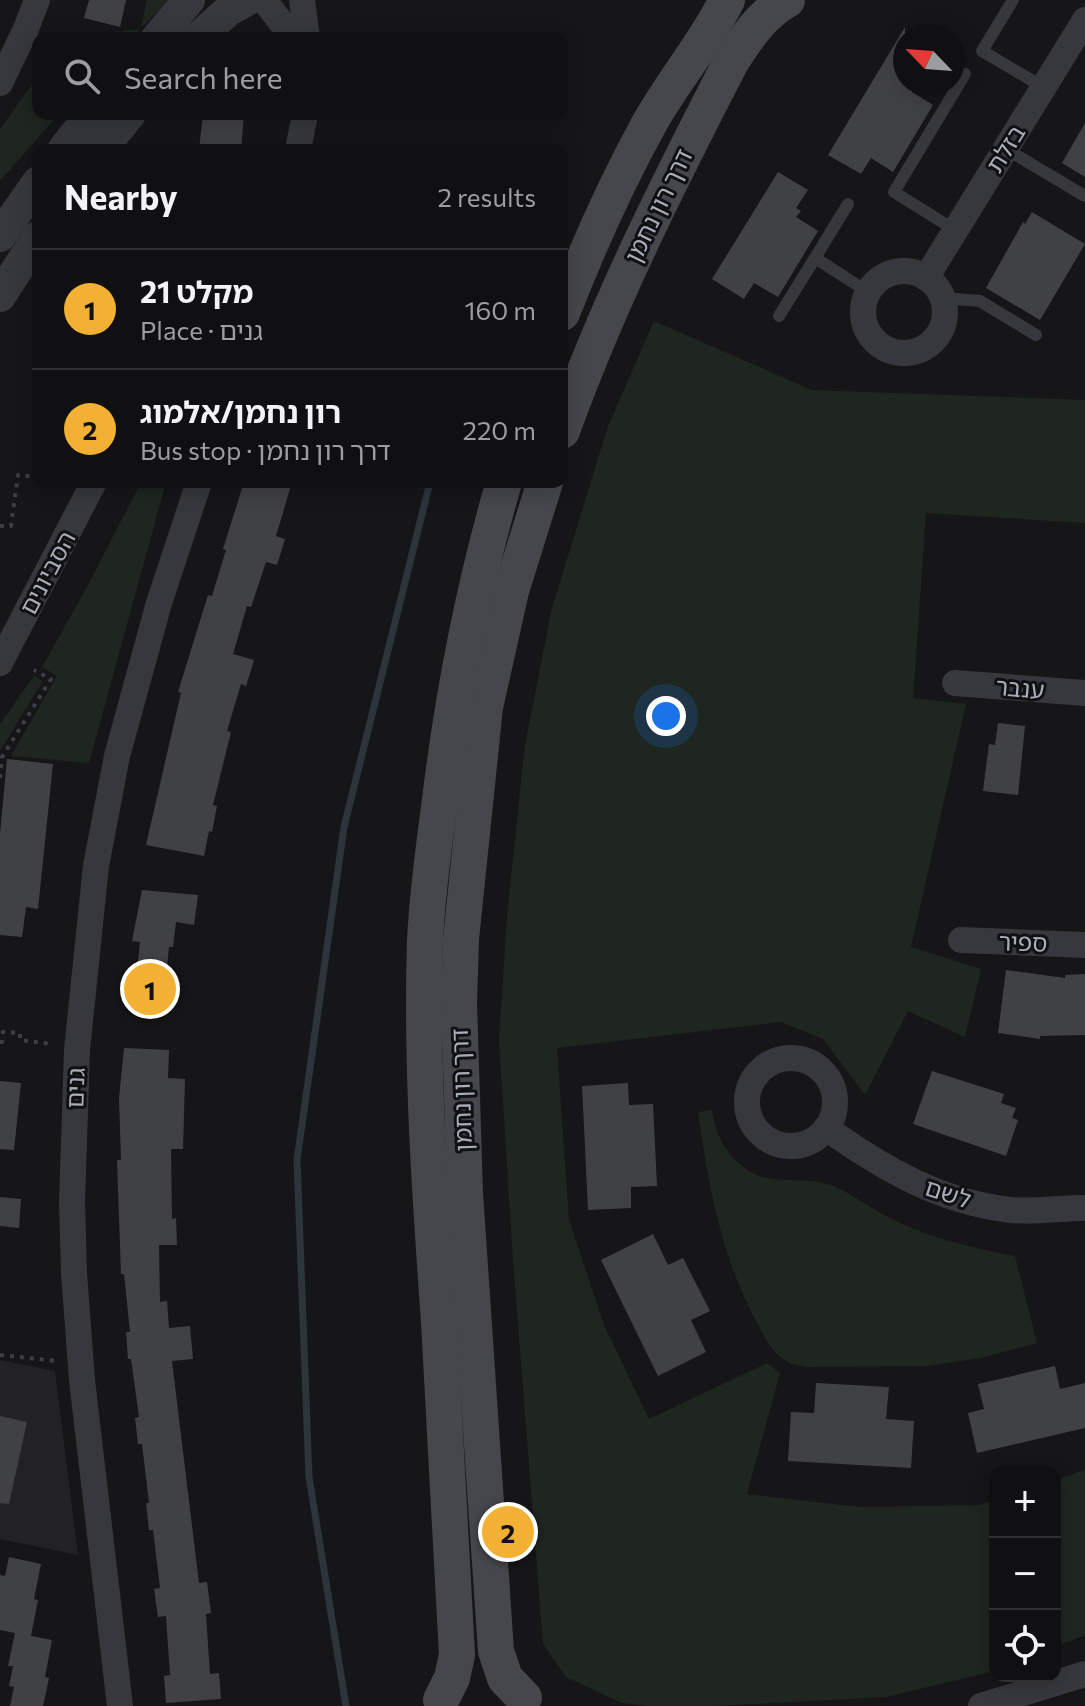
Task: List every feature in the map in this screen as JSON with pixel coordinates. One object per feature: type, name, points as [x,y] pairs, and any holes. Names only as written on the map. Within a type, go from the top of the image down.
[{"type":"main road","name":"דרך רון נחמן","points":[[568,299],[649,125],[715,24],[727,0]]},
{"type":"main road","name":"דרך רון נחמן","points":[[568,415],[618,289],[731,62],[753,28],[787,0]]},
{"type":"main road","name":"דרך רון נחמן","points":[[438,1703],[452,1678],[457,1655],[450,1481],[430,1195],[424,1017],[425,938],[433,851],[453,707],[474,596],[502,488]]},
{"type":"main road","name":"דרך רון נחמן","points":[[528,1702],[505,1678],[496,1651],[465,1193],[459,1003],[467,869],[485,707],[511,591],[543,488]]},
{"type":"main road","points":[[438,1703],[453,1692],[482,1685],[511,1690],[528,1702]]},
{"type":"street","points":[[0,83],[37,0]]},
{"type":"street","points":[[162,32],[189,0]]},
{"type":"street","points":[[205,32],[229,10],[247,0]]},
{"type":"street","points":[[264,0],[288,32]]},
{"type":"street","points":[[302,0],[306,32]]},
{"type":"street","points":[[681,72],[713,0]]},
{"type":"street","name":"בזלת","points":[[934,288],[955,230],[1085,20]]},
{"type":"street","points":[[68,144],[86,120]]},
{"type":"street","points":[[106,144],[125,120]]},
{"type":"street","points":[[299,144],[304,120]]},
{"type":"street","points":[[0,236],[32,191]]},
{"type":"street","points":[[0,296],[32,246]]},
{"type":"street","points":[[914,273],[934,288],[945,311],[937,337],[928,346],[902,354],[889,351],[870,335],[864,324],[863,312],[868,292],[879,280],[890,274],[914,273]]},
{"type":"street","name":"הסביונים","points":[[0,663],[91,488]]},
{"type":"street","name":"גנים","points":[[120,1706],[82,1380],[74,1273],[72,1202],[77,1050],[96,866],[117,756],[159,603],[197,488]]},
{"type":"street","name":"ענבר","points":[[955,683],[1085,693]]},
{"type":"street","name":"ספיר","points":[[961,940],[1085,945]]},
{"type":"street","name":"לשם","points":[[826,1128],[907,1181],[958,1201],[1013,1210],[1085,1208]]},
{"type":"street","points":[[981,1706],[1085,1674]]},
{"type":"lane","points":[[1013,0],[982,51],[1043,87]]},
{"type":"lane","points":[[952,96],[894,192],[955,230]]},
{"type":"lane","points":[[1006,149],[1085,196]]},
{"type":"lane","points":[[779,316],[848,204]]},
{"type":"lane","points":[[815,258],[868,292]]},
{"type":"lane","points":[[934,288],[980,301],[1036,335]]},
{"type":"path","points":[[0,526],[11,526],[18,475],[32,476]]},
{"type":"path","points":[[0,778],[2,757],[51,679],[34,670]]},
{"type":"path","points":[[0,1042],[3,1032],[20,1033],[20,1040],[51,1044]]},
{"type":"path","points":[[0,1355],[59,1361]]},
{"type":"shaded area","points":[[147,0],[169,0],[141,28]]},
{"type":"shaded area","points":[[32,83],[32,120],[54,120],[0,181],[0,129]]},
{"type":"shaded area","points":[[654,321],[812,390],[1085,400],[1085,523],[926,513],[913,698],[966,704],[911,947],[981,969],[965,1037],[908,1011],[865,1095],[823,1039],[781,1022],[557,1048],[569,1220],[604,1325],[649,1419],[767,1363],[780,1373],[747,1494],[859,1507],[979,1505],[989,1502],[989,1672],[886,1697],[715,1706],[648,1706],[622,1703],[566,1677],[543,1644],[499,1040],[507,916],[525,744],[552,608],[608,426]]},
{"type":"shaded area","points":[[138,488],[164,488],[89,763],[11,756],[57,676],[42,667]]},
{"type":"shaded area","points":[[34,676],[43,681],[0,751],[0,724]]},
{"type":"shaded area","points":[[712,1110],[723,1145],[734,1159],[758,1176],[827,1184],[917,1230],[1015,1256],[1037,1343],[981,1358],[927,1366],[809,1367],[783,1359],[770,1346],[756,1321],[725,1245],[706,1166],[698,1112]]},
{"type":"shaded area","points":[[0,1360],[55,1371],[78,1555],[0,1539]]},
{"type":"shaded area","points":[[1085,1470],[1085,1635],[1061,1645],[1061,1538],[1061,1478]]},
{"type":"building","points":[[89,0],[126,0],[120,27],[84,18]]},
{"type":"building","points":[[893,47],[893,96],[918,96],[933,105],[893,172],[871,158],[861,174],[828,155]]},
{"type":"building","points":[[202,120],[244,120],[242,144],[200,144]]},
{"type":"building","points":[[1085,123],[1085,177],[1062,163]]},
{"type":"building","points":[[778,172],[808,190],[796,208],[801,211],[796,217],[818,231],[778,297],[754,283],[744,299],[712,279]]},
{"type":"building","points":[[1032,212],[1085,244],[1040,320],[986,288],[1023,222],[1025,224]]},
{"type":"building","points":[[242,488],[290,488],[276,536],[285,539],[277,565],[266,562],[251,607],[247,606],[233,654],[254,660],[246,686],[241,684],[227,731],[231,732],[213,805],[217,806],[212,832],[209,831],[204,856],[146,845],[181,693],[178,692],[208,595],[212,596],[226,550],[223,549]]},
{"type":"building","points":[[998,723],[1025,726],[1018,795],[983,791],[989,744],[995,745]]},
{"type":"building","points":[[7,759],[53,764],[38,909],[26,907],[22,937],[0,935],[0,834]]},
{"type":"building","points":[[142,890],[198,895],[194,925],[176,922],[173,947],[169,947],[163,1009],[133,1005],[140,942],[132,941]]},
{"type":"building","points":[[1006,970],[1065,978],[1065,975],[1085,974],[1085,1035],[1040,1036],[1040,1039],[998,1033]]},
{"type":"building","points":[[124,1048],[169,1050],[168,1078],[185,1079],[183,1149],[171,1149],[172,1219],[176,1218],[177,1245],[159,1245],[160,1302],[167,1301],[169,1328],[190,1326],[193,1359],[172,1361],[199,1583],[207,1582],[211,1613],[206,1614],[210,1674],[219,1673],[221,1699],[166,1703],[164,1676],[170,1675],[166,1616],[158,1617],[154,1589],[160,1588],[153,1530],[149,1530],[142,1444],[138,1444],[135,1418],[139,1417],[131,1359],[128,1359],[126,1332],[130,1332],[124,1274],[121,1274],[117,1160],[121,1160],[119,1098]]},
{"type":"building","points":[[932,1071],[1004,1094],[1001,1103],[1016,1108],[1012,1118],[1018,1120],[1006,1156],[913,1124]]},
{"type":"building","points":[[0,1081],[21,1083],[14,1150],[0,1149]]},
{"type":"building","points":[[628,1083],[629,1105],[653,1104],[657,1186],[631,1187],[631,1208],[588,1210],[582,1086]]},
{"type":"building","points":[[0,1197],[21,1199],[19,1228],[0,1226]]},
{"type":"building","points":[[653,1234],[668,1265],[683,1258],[710,1311],[691,1320],[706,1352],[658,1376],[601,1260]]},
{"type":"building","points":[[1055,1366],[1060,1389],[1085,1383],[1085,1428],[977,1453],[968,1413],[984,1409],[978,1384]]},
{"type":"building","points":[[816,1383],[889,1387],[886,1419],[914,1421],[911,1468],[788,1461],[791,1412],[814,1413]]},
{"type":"building","points":[[0,1416],[27,1422],[9,1504],[0,1503]]},
{"type":"building","points":[[9,1557],[41,1564],[31,1636],[52,1640],[43,1706],[10,1706],[14,1687],[9,1686],[13,1666],[8,1666],[15,1633],[0,1630],[0,1575],[5,1576]]},
{"type":"waterway","points":[[346,1706],[309,1477],[297,1160],[344,827],[429,488]]},
{"type":"place","name":"מקלט 21","points":[[150,989]]},
{"type":"place","name":"רון נחמן/אלמוג","points":[[508,1532]]}]
